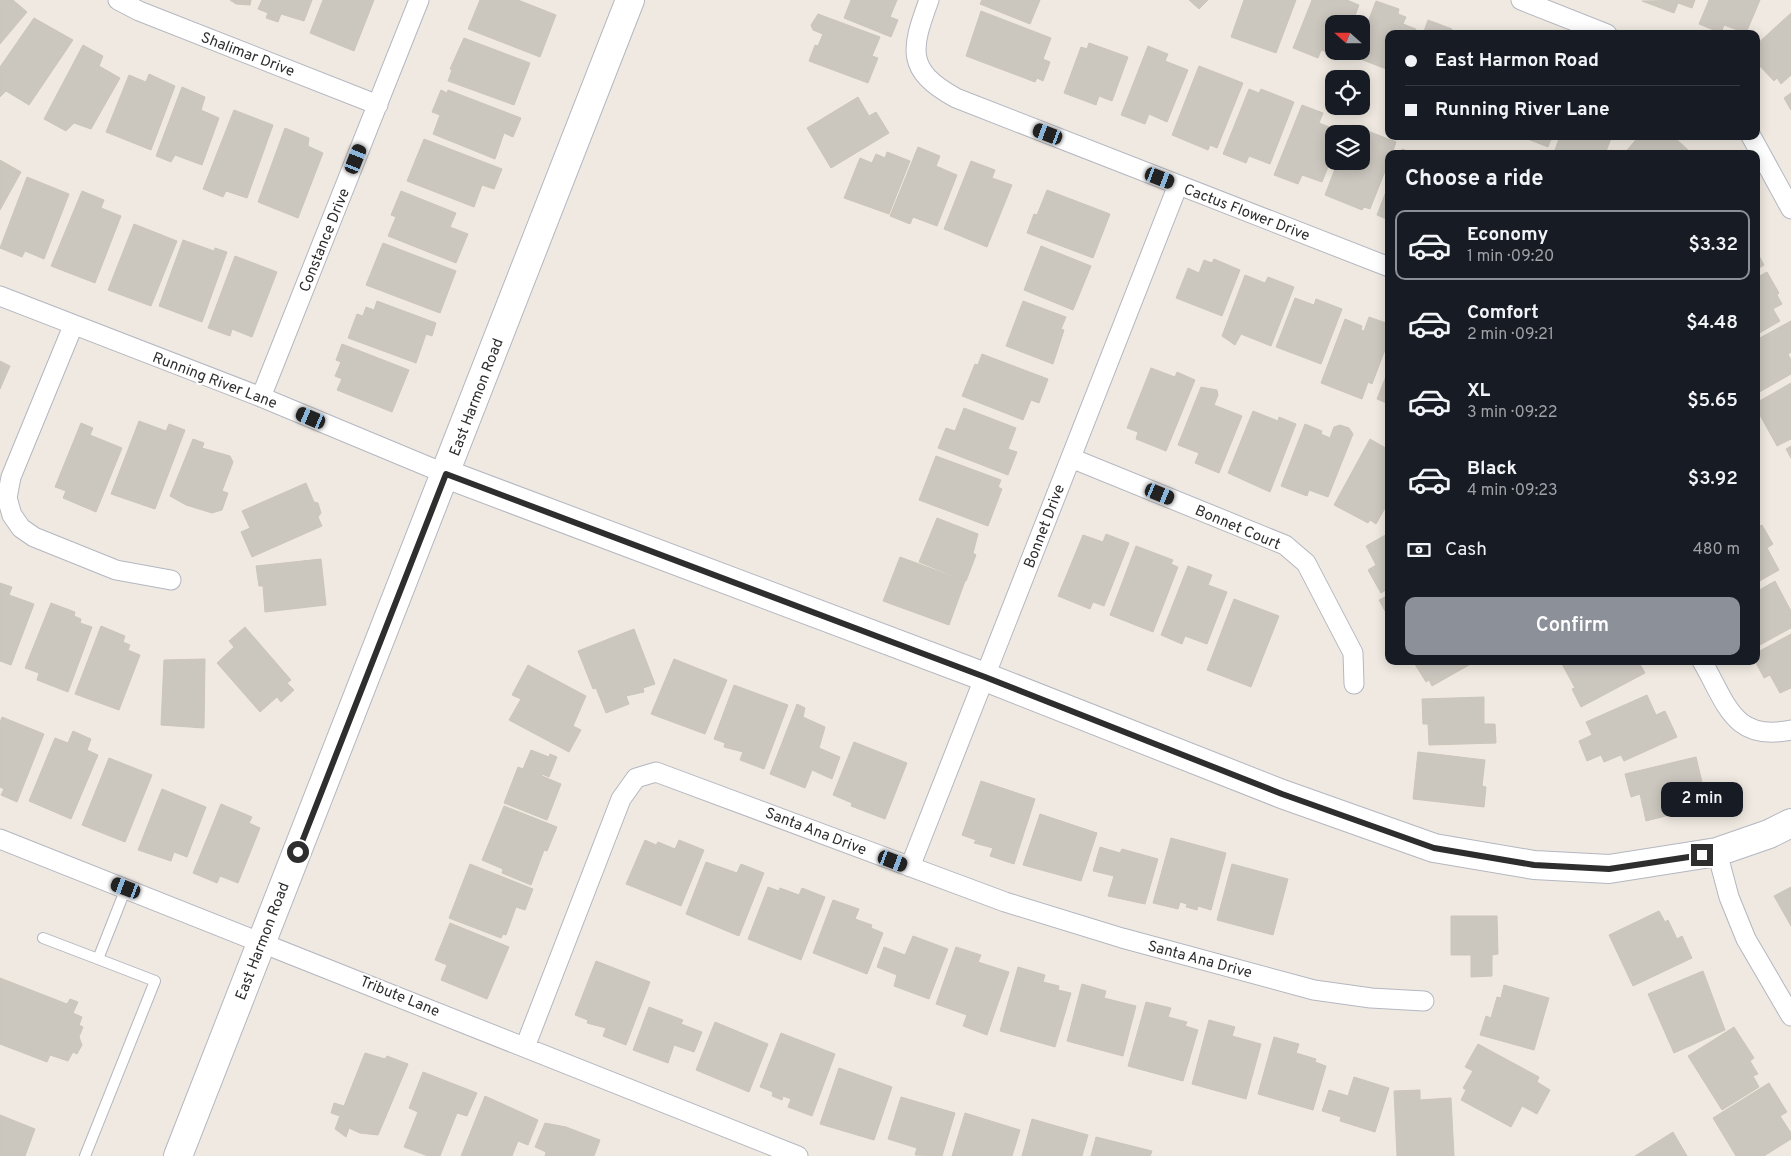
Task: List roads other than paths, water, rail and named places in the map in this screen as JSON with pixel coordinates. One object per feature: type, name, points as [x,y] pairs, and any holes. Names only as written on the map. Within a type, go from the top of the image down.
[{"type":"street","name":"Shalimar Drive","points":[[118,0],[139,12],[378,105]]},
{"type":"street","name":"Constance Drive","points":[[261,397],[419,0]]},
{"type":"street","name":"East Harmon Road","points":[[178,1156],[630,0]]},
{"type":"street","name":"Cactus Flower Drive","points":[[929,0],[916,45],[919,68],[933,85],[956,98],[1385,265]]},
{"type":"street","points":[[1521,0],[1597,30]]},
{"type":"street","points":[[1760,152],[1791,209]]},
{"type":"street","name":"Bonnet Drive","points":[[910,868],[1178,185]]},
{"type":"street","name":"Running River Lane","points":[[0,296],[73,326],[261,397],[446,474],[985,677],[1282,794],[1434,848],[1534,865],[1609,869],[1717,852],[1791,823]]},
{"type":"street","points":[[73,326],[11,477],[7,498],[12,514],[21,528],[34,537],[116,570],[171,580]]},
{"type":"street","name":"Bonnet Court","points":[[1071,458],[1285,545],[1306,563],[1353,653],[1354,684]]},
{"type":"street","points":[[1704,665],[1736,720],[1751,730],[1771,734],[1791,730]]},
{"type":"street","name":"Santa Ana Drive","points":[[526,1047],[621,799],[636,778],[656,772],[680,779],[910,868],[1032,910],[1314,990],[1371,998],[1424,1001]]},
{"type":"street","name":"Tribute Lane","points":[[0,839],[798,1156]]},
{"type":"street","points":[[1717,852],[1729,897],[1746,939],[1791,1016]]},
{"type":"lane","points":[[98,959],[126,888]]},
{"type":"lane","points":[[43,938],[155,981],[85,1156]]}]
